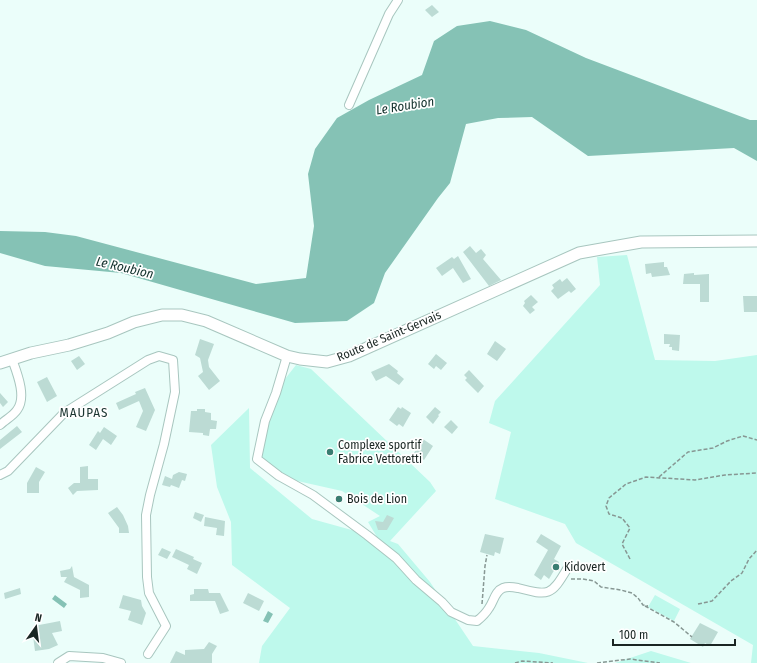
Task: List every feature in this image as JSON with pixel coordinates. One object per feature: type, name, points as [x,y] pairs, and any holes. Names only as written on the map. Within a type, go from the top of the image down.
[{"type":"street","points":[[349,105],[389,14],[398,0]]},
{"type":"street","name":"Route de Saint-Gervais","points":[[0,363],[31,353],[69,345],[108,333],[134,322],[162,315],[182,315],[206,321],[287,356],[327,362],[349,356],[579,253],[641,242],[757,241]]},
{"type":"street","points":[[0,475],[8,471],[64,413],[148,360],[160,356],[173,360],[175,392],[164,444],[146,515],[147,577],[149,593],[166,626],[148,654]]},
{"type":"street","points":[[287,356],[276,393],[265,421],[257,459],[279,476],[313,494],[367,535],[396,558],[416,580],[442,602],[450,612],[468,620],[477,621],[482,617],[496,594],[502,588],[513,587],[536,593],[547,592],[554,589],[568,569]]},
{"type":"street","points":[[0,424],[18,410],[22,396],[12,359]]},
{"type":"street","points":[[58,663],[68,656],[103,658],[121,663]]},
{"type":"path","points":[[659,478],[688,452],[713,448],[727,441],[743,436],[757,440]]},
{"type":"path","points":[[630,559],[622,544],[630,528],[622,518],[609,514],[606,506],[609,498],[626,484],[646,477],[695,480],[725,475],[757,473]]},
{"type":"path","points":[[698,604],[712,601],[730,581],[742,573],[749,559],[757,550]]},
{"type":"path","points":[[482,617],[487,555]]},
{"type":"path","points":[[561,579],[583,579],[594,581],[601,587],[632,593],[644,605],[674,622],[692,637]]},
{"type":"path","points":[[644,605],[648,606]]},
{"type":"path","points":[[597,663],[630,660],[660,663]]},
{"type":"path","points":[[515,663],[522,661],[553,663]]},
{"type":"shaded area","points":[[627,255],[655,360],[715,361],[757,355],[757,663],[751,663],[753,645],[576,543],[565,524],[495,499],[511,432],[489,423],[495,401],[600,285],[597,257]]},
{"type":"shaded area","points":[[296,365],[311,369],[430,482],[436,491],[390,541],[398,544],[430,582],[473,646],[539,653],[588,663],[259,663],[262,646],[290,608],[232,565],[231,522],[217,487],[211,445],[249,408],[250,468],[312,519],[377,537],[368,522],[380,516],[342,491],[284,478],[261,460],[260,445],[278,388]]},
{"type":"shaded area","points":[[655,595],[680,609],[674,621],[648,607]]},
{"type":"shaded area","points":[[651,651],[691,663],[615,663]]},
{"type":"water","name":"Le Roubion","points":[[490,21],[526,30],[586,58],[750,120],[757,120],[757,161],[734,148],[588,156],[532,117],[498,118],[466,124],[450,183],[385,273],[374,303],[347,321],[295,323],[121,273],[45,266],[0,253],[0,231],[45,232],[76,236],[256,284],[306,278],[314,226],[308,174],[315,149],[337,118],[369,100],[422,75],[434,41],[457,26]]},
{"type":"water","points":[[55,595],[67,604],[64,608],[52,599]]},
{"type":"water","points":[[268,611],[273,614],[268,623],[263,621]]},
{"type":"building","points":[[432,5],[439,12],[432,17],[425,10]]},
{"type":"building","points":[[470,246],[476,253],[481,249],[486,255],[483,259],[501,280],[489,286],[463,252]]},
{"type":"building","points":[[458,256],[471,279],[463,283],[453,268],[442,276],[436,268],[452,257],[454,259]]},
{"type":"building","points":[[664,262],[664,267],[667,267],[670,275],[652,277],[651,273],[646,274],[645,264]]},
{"type":"building","points":[[694,273],[694,275],[709,274],[709,302],[700,302],[700,284],[683,284],[684,274]]},
{"type":"building","points":[[567,278],[576,289],[571,293],[569,291],[558,299],[551,291],[554,288],[552,285],[560,279],[562,282]]},
{"type":"building","points":[[531,295],[538,302],[532,307],[535,310],[530,314],[523,306],[525,303],[524,301]]},
{"type":"building","points":[[743,296],[757,296],[757,312],[744,312]]},
{"type":"building","points":[[664,334],[680,335],[679,351],[672,350],[672,347],[669,347],[670,344],[664,344]]},
{"type":"building","points":[[200,339],[214,344],[208,360],[209,367],[220,381],[209,390],[198,376],[203,372],[200,358],[195,355]]},
{"type":"building","points":[[495,341],[506,349],[497,361],[487,354]]},
{"type":"building","points":[[436,354],[447,363],[441,370],[436,366],[434,369],[428,364]]},
{"type":"building","points":[[79,356],[85,364],[77,370],[71,361]]},
{"type":"building","points":[[389,364],[398,371],[397,373],[404,379],[399,385],[386,376],[376,381],[371,372]]},
{"type":"building","points":[[469,370],[484,386],[478,393],[465,380],[467,378],[464,375]]},
{"type":"building","points":[[47,377],[57,396],[47,402],[37,382]]},
{"type":"building","points":[[145,388],[155,410],[146,431],[136,427],[143,411],[139,401],[119,410],[116,403]]},
{"type":"building","points":[[0,393],[8,402],[3,407],[0,403]]},
{"type":"building","points":[[398,407],[401,409],[402,407],[411,413],[403,427],[399,424],[397,426],[389,420]]},
{"type":"building","points":[[435,407],[441,412],[433,424],[426,417]]},
{"type":"building","points":[[197,409],[205,409],[205,412],[211,413],[211,420],[217,421],[216,429],[210,429],[209,436],[203,435],[203,433],[189,432],[191,411],[197,411]]},
{"type":"building","points":[[451,420],[458,427],[452,434],[444,427]]},
{"type":"building","points":[[17,426],[22,432],[0,449],[0,440]]},
{"type":"building","points":[[104,427],[117,436],[111,445],[103,439],[96,450],[89,445],[98,431],[100,433]]},
{"type":"building","points":[[423,439],[433,446],[424,460],[414,453]]},
{"type":"building","points":[[88,466],[88,479],[98,479],[98,490],[77,491],[73,495],[68,488],[74,483],[80,483],[80,467]]},
{"type":"building","points":[[36,467],[45,472],[39,482],[39,493],[27,493],[27,483]]},
{"type":"building","points":[[179,472],[187,474],[185,481],[182,480],[179,488],[171,485],[170,487],[162,485],[165,476],[172,479],[173,475]]},
{"type":"building","points":[[117,507],[123,515],[128,526],[129,533],[119,533],[119,528],[108,513]]},
{"type":"building","points":[[195,512],[204,515],[201,522],[193,518]]},
{"type":"building","points":[[387,515],[394,518],[387,530],[378,530],[375,521],[383,522]]},
{"type":"building","points":[[205,517],[225,521],[224,536],[216,535],[217,528],[204,526]]},
{"type":"building","points":[[485,534],[504,538],[500,554],[495,552],[494,556],[480,552]]},
{"type":"building","points":[[541,534],[561,546],[554,559],[559,562],[549,579],[544,575],[541,580],[534,575],[548,550],[536,542]]},
{"type":"building","points":[[162,548],[171,552],[167,559],[158,555]]},
{"type":"building","points":[[176,549],[194,557],[193,559],[202,563],[197,574],[187,569],[189,565],[172,557]]},
{"type":"building","points":[[72,566],[74,577],[89,585],[89,597],[80,598],[80,590],[64,582],[67,577],[61,577],[60,571],[70,569]]},
{"type":"building","points":[[20,588],[21,594],[5,599],[4,593]]},
{"type":"building","points":[[194,589],[208,589],[209,593],[220,593],[229,611],[220,614],[215,601],[190,601],[190,595],[194,594]]},
{"type":"building","points":[[248,593],[264,601],[259,611],[243,603]]},
{"type":"building","points":[[123,595],[141,600],[142,606],[146,613],[142,625],[128,620],[131,611],[119,608]]},
{"type":"building","points":[[60,621],[62,631],[52,633],[58,645],[49,649],[35,651],[33,636],[35,635],[34,626]]},
{"type":"building","points":[[700,623],[718,632],[710,646],[705,643],[703,647],[690,639]]},
{"type":"building","points":[[209,642],[217,646],[212,654],[212,663],[170,663],[176,651],[185,655],[185,650],[204,649]]},
{"type":"place","name":"Complexe sportif Fabrice Vettoretti","points":[[330,452]]},
{"type":"place","name":"Bois de Lion","points":[[339,499]]},
{"type":"place","name":"Kidovert","points":[[556,567]]},
{"type":"district","name":"MAUPAS","points":[[84,412]]}]
